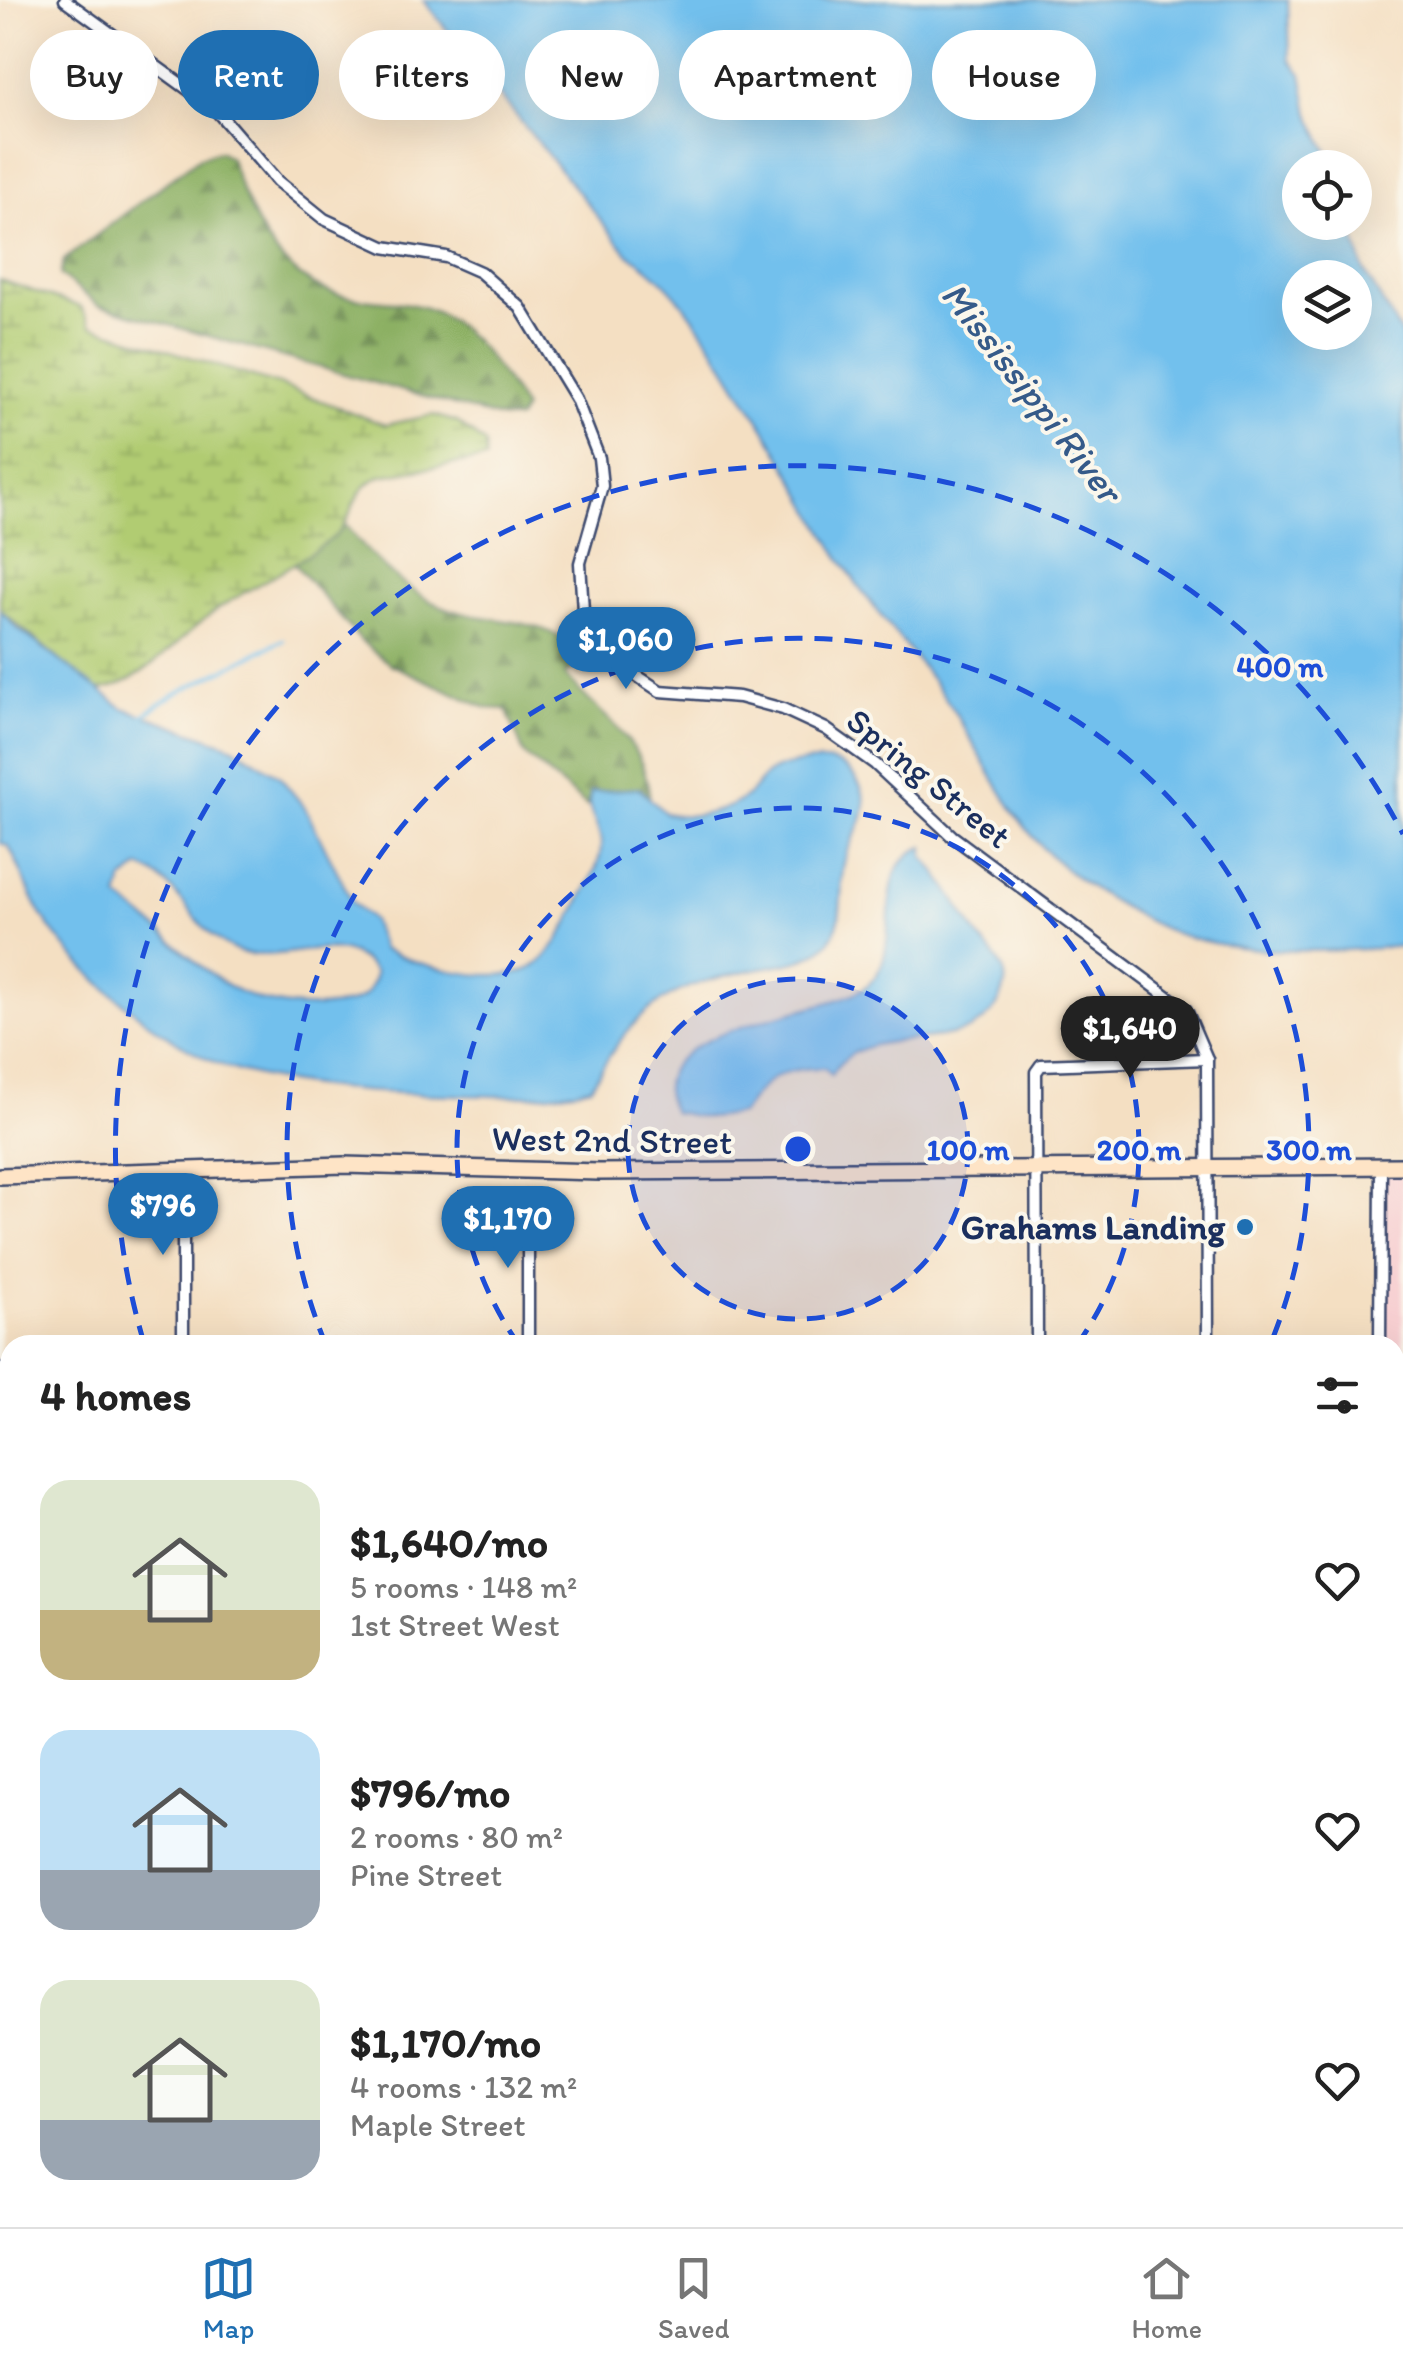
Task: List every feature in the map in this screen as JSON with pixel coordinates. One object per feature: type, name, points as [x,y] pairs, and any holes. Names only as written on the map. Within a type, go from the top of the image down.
[{"type":"street","name":"Spring Street","points":[[64,0],[216,108],[277,181],[324,219],[384,247],[446,256],[480,272],[520,307],[576,399],[599,458],[602,486],[580,563],[583,611],[607,656],[660,690],[740,698],[783,709],[826,730],[875,764],[952,836],[1166,991],[1186,1010],[1207,1059],[1208,1335]]},
{"type":"street","points":[[1037,1335],[1036,1072],[1042,1064],[1207,1059]]},
{"type":"street","name":"West 2nd Street","points":[[0,1176],[344,1166],[599,1172],[1403,1166]]},
{"type":"street","points":[[1380,1335],[1382,1167]]},
{"type":"street","points":[[183,1172],[183,1335]]},
{"type":"street","points":[[528,1196],[528,1335]]},
{"type":"shaded area","points":[[1403,1166],[1403,1335],[1380,1335],[1381,1167]]},
{"type":"green space","points":[[220,151],[230,158],[259,228],[288,266],[329,291],[412,304],[446,317],[472,339],[506,381],[524,409],[518,419],[503,419],[98,305],[60,275],[64,260],[200,157]]},
{"type":"green space","points":[[0,280],[81,307],[91,326],[282,386],[385,425],[433,415],[457,422],[485,444],[486,459],[381,476],[370,482],[330,540],[208,616],[149,667],[116,686],[97,691],[0,610]]},
{"type":"green space","points":[[345,525],[387,570],[424,598],[458,612],[536,627],[569,644],[584,660],[565,674],[631,744],[646,778],[650,801],[639,789],[591,792],[587,806],[524,754],[506,709],[486,708],[390,664],[362,642],[292,561],[329,540]]},
{"type":"water","name":"Mississippi River","points":[[423,0],[1288,0],[1290,59],[1302,74],[1309,113],[1327,150],[1282,150],[1282,240],[1355,240],[1361,260],[1282,260],[1282,350],[1372,350],[1372,285],[1403,337],[1403,946],[1265,950],[1184,936],[1116,903],[1054,859],[1009,804],[936,685],[847,569],[697,322],[648,268],[628,254],[505,102],[505,30],[447,30]]},
{"type":"water","points":[[0,610],[17,628],[123,708],[234,747],[279,776],[305,808],[353,903],[372,920],[382,949],[452,971],[489,975],[524,971],[541,961],[556,944],[599,860],[601,843],[589,806],[591,792],[639,788],[665,813],[698,815],[740,801],[775,770],[821,761],[842,765],[852,773],[865,803],[863,818],[845,859],[837,927],[825,946],[795,962],[729,975],[679,991],[641,1017],[591,1087],[529,1096],[333,1088],[242,1072],[216,1062],[160,1031],[83,966],[45,920],[8,845],[0,843]],"holes":[[[140,867],[155,875],[210,933],[237,951],[254,955],[328,949],[346,952],[361,959],[375,973],[370,989],[349,1003],[295,1007],[237,990],[118,898],[123,881]]]},
{"type":"water","points":[[924,847],[924,857],[1004,974],[1000,1000],[985,1020],[942,1037],[868,1047],[848,1057],[831,1075],[825,1068],[785,1073],[758,1091],[741,1114],[708,1118],[673,1112],[666,1084],[677,1062],[701,1044],[770,1018],[837,1000],[859,991],[875,977],[884,959],[895,874],[906,858]]},
{"type":"waterway","points":[[141,717],[175,694],[283,640]]},
{"type":"place","name":"Grahams Landing","points":[[1245,1227]]}]
